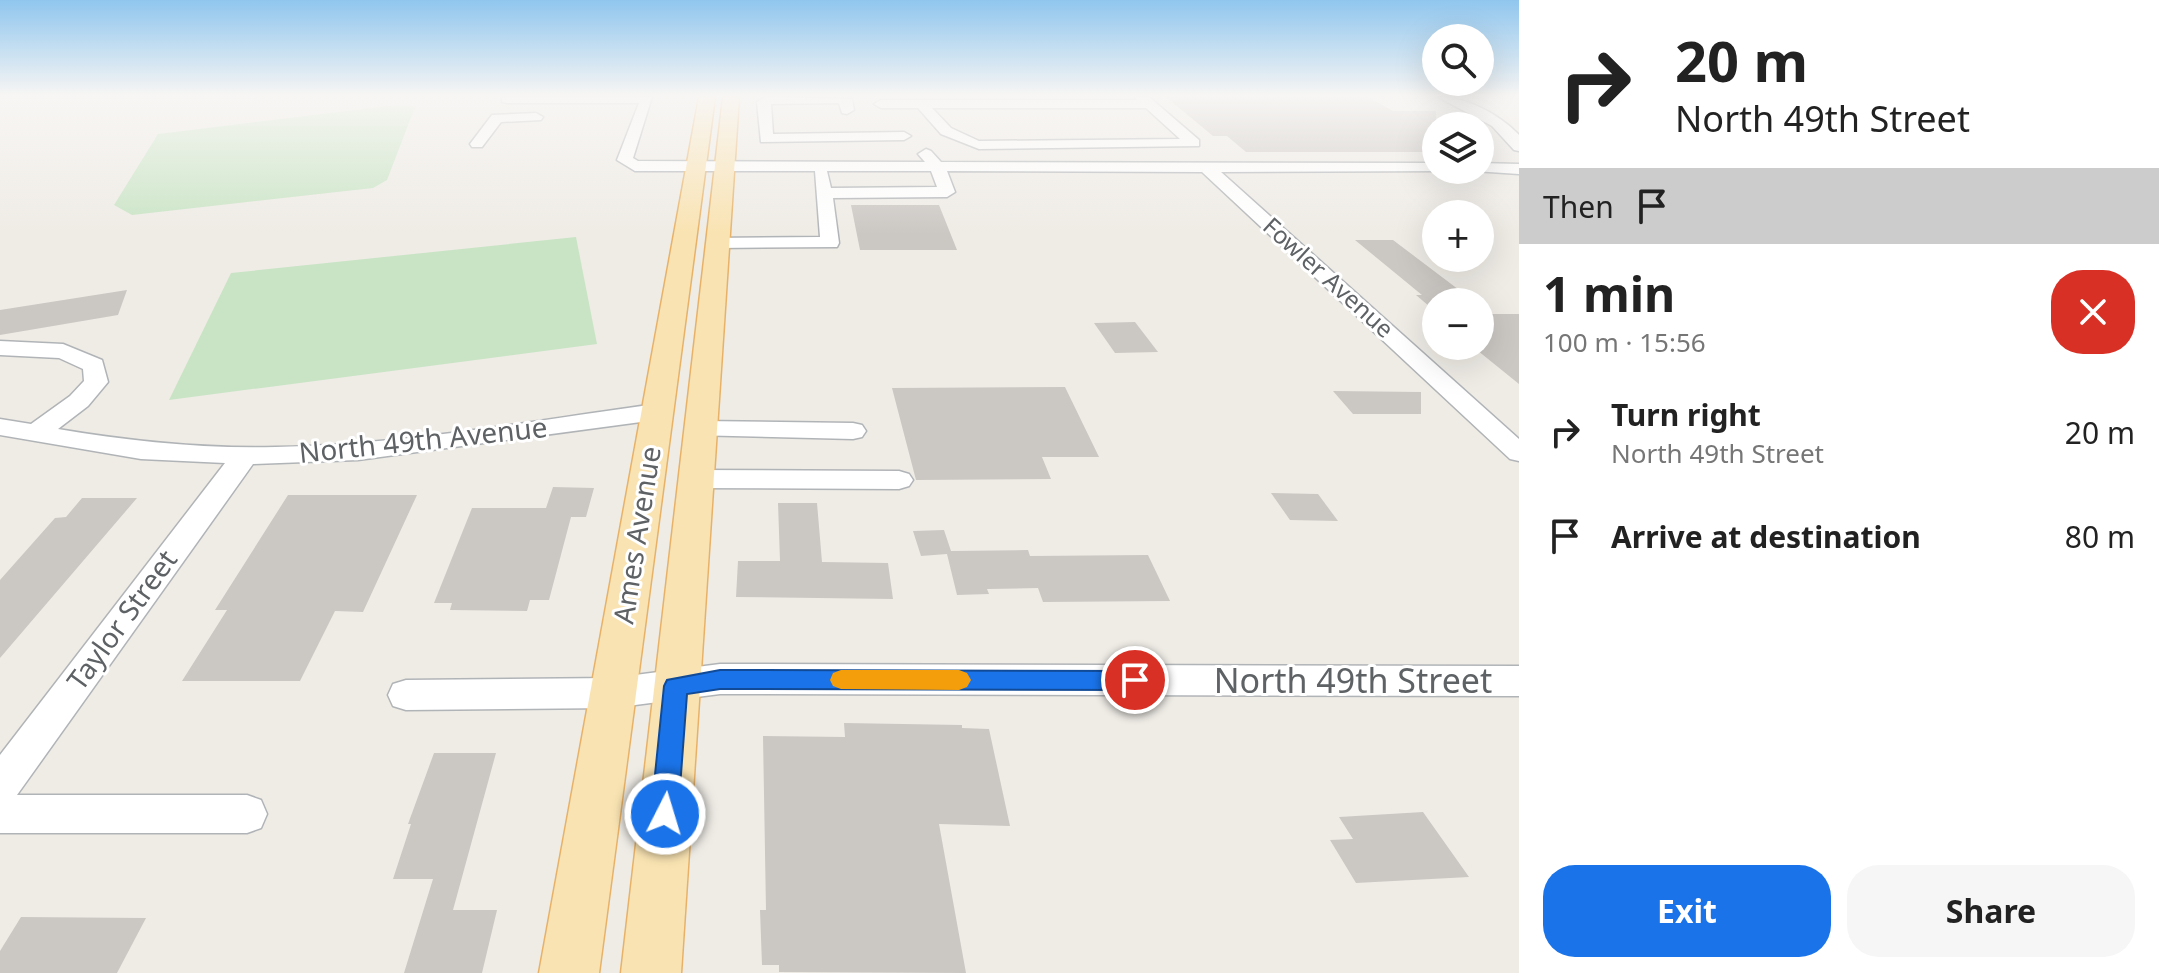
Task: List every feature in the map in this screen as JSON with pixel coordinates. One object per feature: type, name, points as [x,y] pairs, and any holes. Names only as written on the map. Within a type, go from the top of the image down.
[{"type":"main road","name":"Ames Avenue","points":[[651,973],[716,242],[708,142]]},
{"type":"main road","name":"Ames Avenue","points":[[569,973],[656,412],[708,167],[716,142]]},
{"type":"street","points":[[632,142],[625,160],[629,163],[708,167],[1422,168]]},
{"type":"street","points":[[855,142],[862,167]]},
{"type":"street","points":[[823,193],[947,192],[937,167],[913,142]]},
{"type":"street","points":[[969,142],[979,145],[1193,142]]},
{"type":"street","points":[[716,242],[830,243],[820,167]]},
{"type":"street","name":"Fowler Avenue","points":[[1207,168],[1519,453]]},
{"type":"street","points":[[1494,168],[1519,169]]},
{"type":"street","points":[[0,348],[63,351],[94,365],[96,382],[79,401],[36,433]]},
{"type":"street","name":"North 49th Avenue","points":[[0,427],[141,451],[245,455],[358,452],[656,412]]},
{"type":"street","points":[[700,429],[853,431]]},
{"type":"street","name":"Taylor Street","points":[[0,786],[245,455]]},
{"type":"street","points":[[695,479],[899,480]]},
{"type":"street","name":"North 49th Street","points":[[406,695],[612,693],[720,679],[1519,681]]},
{"type":"street","points":[[0,814],[247,814]]},
{"type":"green space","points":[[153,142],[401,142],[387,180],[373,188],[132,215],[114,205]]},
{"type":"green space","points":[[576,237],[597,344],[169,400],[231,273]]},
{"type":"building","points":[[1235,142],[1422,142],[1422,152],[1246,152]]},
{"type":"building","points":[[851,205],[939,205],[957,250],[860,250]]},
{"type":"building","points":[[1355,240],[1393,240],[1422,262],[1422,272],[1435,272],[1456,288],[1422,288],[1422,295]]},
{"type":"building","points":[[127,290],[118,315],[0,335],[0,310]]},
{"type":"building","points":[[1494,314],[1519,314],[1519,384],[1489,360],[1494,360]]},
{"type":"building","points":[[1135,322],[1158,352],[1115,353],[1094,323]]},
{"type":"building","points":[[1065,387],[1099,457],[1042,457],[1051,479],[916,480],[892,388]]},
{"type":"building","points":[[1333,391],[1421,392],[1421,414],[1353,414]]},
{"type":"building","points":[[553,487],[594,488],[586,517],[571,517],[549,600],[530,600],[527,611],[450,610],[452,603],[434,603],[472,508],[546,508]]},
{"type":"building","points":[[1271,493],[1318,494],[1338,521],[1290,520]]},
{"type":"building","points":[[288,495],[417,495],[363,612],[335,611],[300,681],[182,681],[227,610],[215,610]]},
{"type":"building","points":[[82,498],[137,498],[0,658],[0,580],[55,518],[66,517]]},
{"type":"building","points":[[778,503],[817,503],[822,562],[888,563],[893,599],[736,597],[738,561],[780,561]]},
{"type":"building","points":[[944,530],[951,551],[1028,550],[1030,556],[1148,555],[1170,601],[1043,602],[1038,588],[987,589],[989,594],[957,595],[947,554],[921,556],[913,531]]},
{"type":"building","points":[[844,723],[962,725],[962,728],[989,729],[1010,826],[939,824],[966,973],[779,972],[779,965],[762,965],[760,910],[766,910],[763,736],[845,737]]},
{"type":"building","points":[[434,753],[496,753],[453,910],[497,910],[482,973],[404,973],[433,879],[393,879],[411,824],[408,824]]},
{"type":"building","points":[[1423,812],[1469,877],[1356,883],[1330,840],[1353,839],[1339,817]]},
{"type":"building","points":[[21,917],[146,918],[117,973],[0,973],[0,951]]},
{"type":"slow traffic","points":[[841,680],[959,680]]},
{"type":"route","points":[[665,814],[676,686],[720,679],[1135,680]]}]
